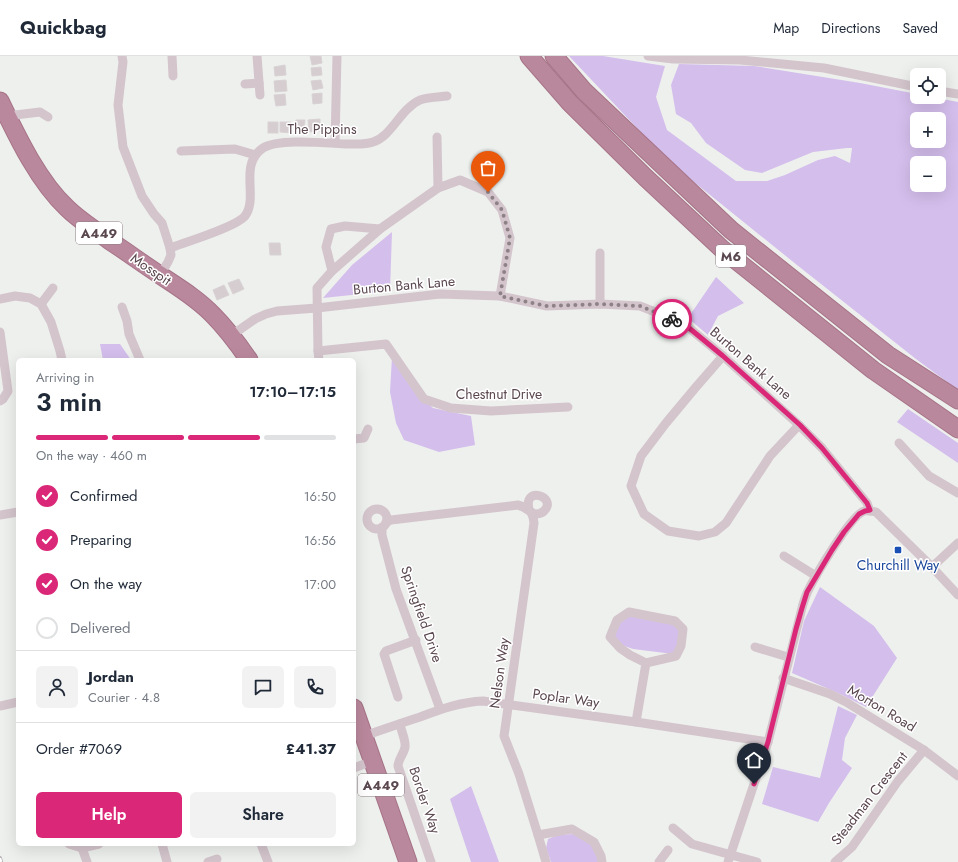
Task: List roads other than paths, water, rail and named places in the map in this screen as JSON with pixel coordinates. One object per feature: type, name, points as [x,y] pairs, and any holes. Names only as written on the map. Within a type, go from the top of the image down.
[{"type":"highway","name":"M6","points":[[529,56],[570,103],[722,249],[873,370],[958,429]]},
{"type":"highway","name":"M6","points":[[554,56],[584,91],[731,230],[888,355],[958,400]]},
{"type":"highway","name":"Mosspit","points":[[4,108],[19,140],[41,176],[57,198],[79,219],[160,276],[175,284],[201,304],[232,336],[248,358]]},
{"type":"highway","name":"A449","points":[[356,714],[408,862]]},
{"type":"street","points":[[122,56],[123,62],[118,105],[123,147],[142,196],[162,223],[170,248],[171,255],[160,276]]},
{"type":"street","points":[[172,56],[173,76]]},
{"type":"street","points":[[257,56],[260,95]]},
{"type":"street","points":[[335,143],[337,56]]},
{"type":"street","points":[[648,56],[673,59],[740,60],[824,68],[910,86]]},
{"type":"street","points":[[245,84],[259,83]]},
{"type":"street","points":[[946,92],[958,94]]},
{"type":"street","name":"The Pippins","points":[[255,155],[263,148],[273,144],[288,142],[361,144],[374,142],[390,130],[413,104],[422,100],[447,96]]},
{"type":"street","points":[[4,108],[40,112],[48,117]]},
{"type":"street","points":[[437,137],[438,188]]},
{"type":"street","points":[[170,248],[225,228],[237,222],[245,215],[250,204],[251,165],[255,155],[235,149],[181,151]]},
{"type":"street","points":[[318,356],[317,288],[332,272],[380,229],[438,188],[460,180],[488,192],[502,210],[510,238],[500,296]]},
{"type":"street","points":[[332,272],[326,247],[331,229],[345,226],[380,229]]},
{"type":"street","points":[[600,253],[600,304]]},
{"type":"street","points":[[41,304],[53,288]]},
{"type":"street","name":"Burton Bank Lane","points":[[232,336],[255,319],[278,311],[440,294],[500,296],[547,306],[600,304],[640,306],[683,323],[723,356],[800,425],[822,448],[867,503],[870,510]]},
{"type":"street","points":[[0,299],[15,296],[30,298],[41,304],[51,322],[62,358]]},
{"type":"street","points":[[122,307],[127,321],[129,334],[139,358]]},
{"type":"street","points":[[0,332],[8,391],[0,401]]},
{"type":"street","name":"Chestnut Drive","points":[[318,356],[386,344],[424,399],[451,408],[491,411],[568,407]]},
{"type":"street","points":[[723,356],[676,411],[641,456],[632,486],[644,514],[668,531],[698,536],[715,532],[726,523],[770,456],[800,425]]},
{"type":"street","points":[[356,439],[364,438],[368,429]]},
{"type":"street","points":[[899,444],[929,476],[958,493]]},
{"type":"street","name":"Springfield Drive","points":[[440,710],[416,640],[392,590],[382,534],[384,524],[391,520],[518,505],[524,506],[530,510]]},
{"type":"street","name":"Nelson Way","points":[[530,510],[534,523],[504,736],[519,774],[546,862]]},
{"type":"street","points":[[729,859],[768,742],[788,657],[807,592],[844,532],[859,514],[870,510],[876,512],[958,595]]},
{"type":"street","points":[[0,515],[16,512]]},
{"type":"street","points":[[932,567],[958,543]]},
{"type":"street","points":[[784,556],[816,576]]},
{"type":"street","points":[[629,612],[675,621],[683,629],[681,646],[676,656],[646,663],[620,648],[610,637],[617,620],[629,612]]},
{"type":"street","points":[[398,697],[384,654],[386,651],[416,640]]},
{"type":"street","points":[[755,648],[788,657]]},
{"type":"street","points":[[636,722],[646,663]]},
{"type":"street","name":"Morton Road","points":[[783,678],[830,694],[846,702],[924,750],[958,776]]},
{"type":"street","name":"Poplar Way","points":[[364,736],[440,710],[471,701],[483,701],[768,742]]},
{"type":"street","points":[[0,706],[16,702]]},
{"type":"street","name":"Border Way","points":[[400,724],[405,745],[398,762],[398,766],[431,862]]},
{"type":"street","name":"Steadman Crescent","points":[[835,862],[852,847],[898,782],[924,750]]},
{"type":"street","points":[[356,767],[372,761]]},
{"type":"street","points":[[673,828],[692,844],[729,859],[757,862]]},
{"type":"street","points":[[538,835],[572,829],[594,842],[601,856],[602,862]]},
{"type":"street","points":[[76,846],[82,848],[90,846]]},
{"type":"street","points":[[163,846],[167,862]]},
{"type":"street","points":[[262,846],[268,862]]},
{"type":"street","points":[[82,848],[86,862]]},
{"type":"street","points":[[659,862],[668,850]]},
{"type":"street","points":[[208,862],[218,859]]},
{"type":"railway","points":[[0,858],[1,862]]},
{"type":"place","name":"Churchill Way","points":[[898,550]]}]
